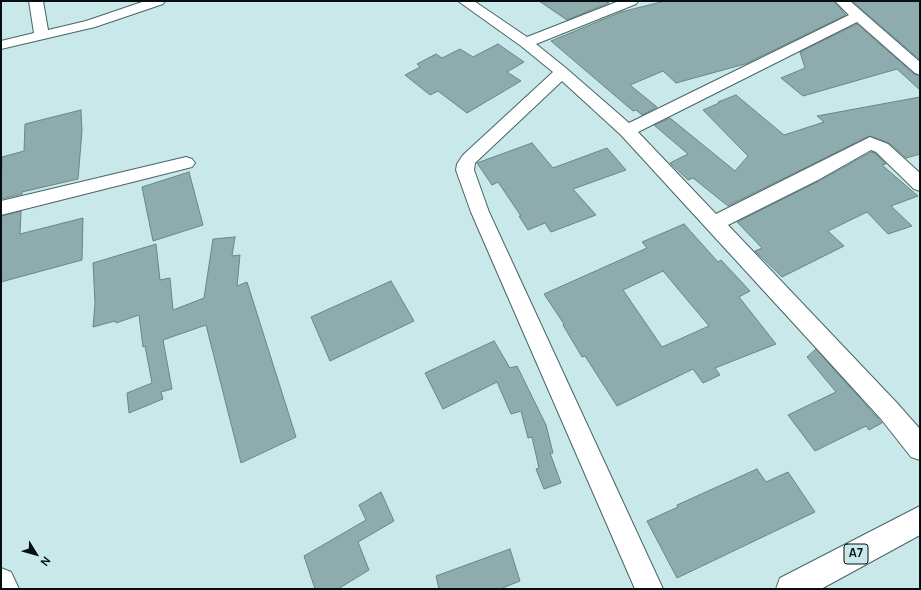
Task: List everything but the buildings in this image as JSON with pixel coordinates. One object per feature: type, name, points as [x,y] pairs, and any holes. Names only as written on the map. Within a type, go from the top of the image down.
[{"type":"highway","name":"A7","points":[[791,589],[920,520]]},
{"type":"street","points":[[36,1],[42,35]]},
{"type":"street","points":[[1,45],[90,24],[158,1]]},
{"type":"street","points":[[466,1],[526,43],[562,72],[627,131],[715,223],[889,411],[920,448]]},
{"type":"street","points":[[526,43],[631,1]]},
{"type":"street","points":[[842,1],[920,70]]},
{"type":"street","points":[[627,131],[859,15]]},
{"type":"street","points":[[562,72],[469,159],[465,170],[483,219],[649,589]]},
{"type":"street","points":[[715,223],[812,175],[870,143],[882,148],[920,184]]},
{"type":"street","points":[[1,208],[186,163]]},
{"type":"street","points":[[1,582],[5,589]]}]
